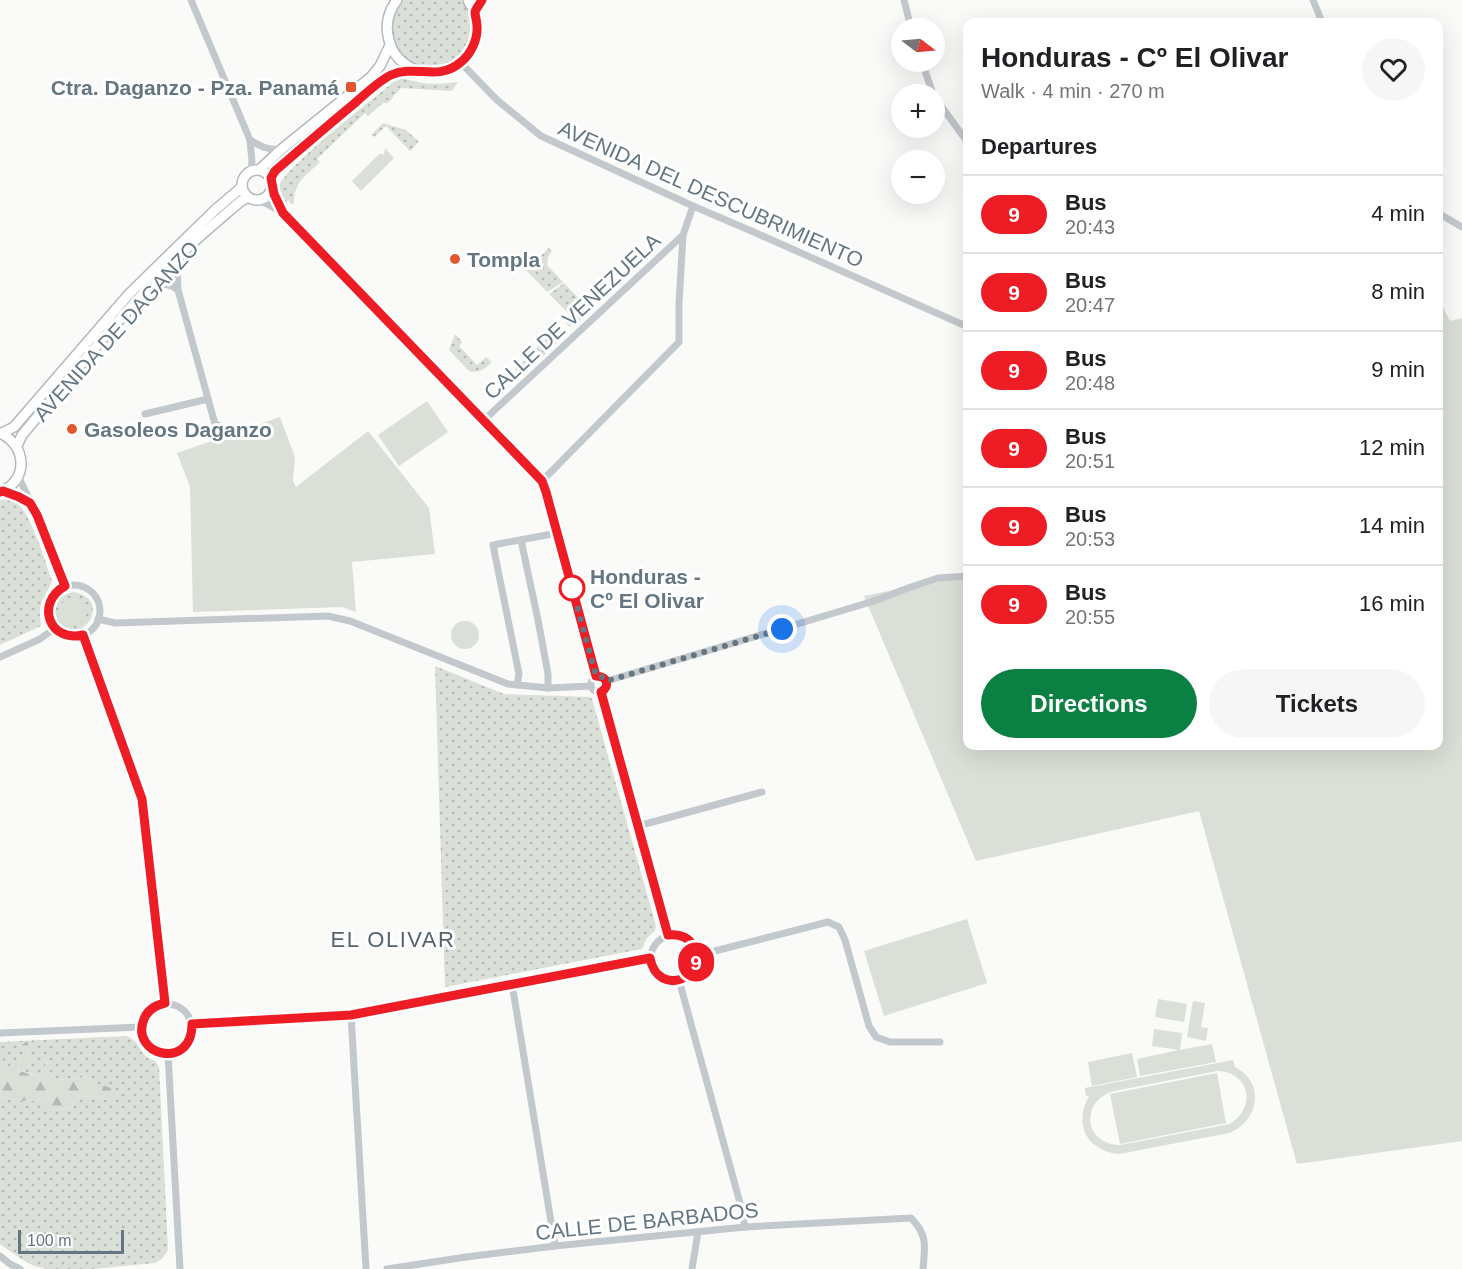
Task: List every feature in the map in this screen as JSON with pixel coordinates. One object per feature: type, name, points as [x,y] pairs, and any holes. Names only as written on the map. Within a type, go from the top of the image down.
[{"type":"main road","points":[[397,0],[388,18],[387,32],[390,45],[404,64],[426,73],[439,73],[450,69],[461,63],[470,52],[476,40],[477,26],[470,1]]},
{"type":"main road","points":[[390,45],[380,66],[371,76],[243,179],[243,191],[252,199],[268,196],[275,171],[389,75],[415,70]]},
{"type":"main road","points":[[255,170],[266,172],[272,182]]},
{"type":"main road","name":"AVENIDA DE DAGANZO","points":[[1,433],[14,427],[129,294],[242,187]]},
{"type":"main road","name":"AVENIDA DE DAGANZO","points":[[17,446],[29,426],[110,330],[180,255],[241,201],[252,199]]},
{"type":"main road","points":[[1,433],[17,446],[21,461],[18,476],[2,492]]},
{"type":"street","points":[[191,0],[250,140],[255,170]]},
{"type":"street","points":[[904,0],[908,18]]},
{"type":"street","points":[[1314,0],[1321,18]]},
{"type":"street","name":"AVENIDA DEL DESCUBRIMIENTO","points":[[461,63],[497,99],[541,136],[693,206],[963,325]]},
{"type":"street","points":[[945,111],[963,136]]},
{"type":"street","points":[[250,140],[268,149],[283,148]]},
{"type":"street","points":[[272,182],[274,194],[283,213]]},
{"type":"street","points":[[252,199],[283,213],[542,481],[596,676]]},
{"type":"street","points":[[542,481],[679,342],[683,235],[693,206]]},
{"type":"street","points":[[1443,216],[1462,227]]},
{"type":"street","name":"CALLE DE VENEZUELA","points":[[484,420],[683,235]]},
{"type":"street","points":[[180,255],[177,269],[178,290],[215,424],[225,429]]},
{"type":"street","points":[[150,287],[162,284],[172,285],[178,290]]},
{"type":"street","points":[[145,414],[208,399]]},
{"type":"street","points":[[18,476],[37,515],[65,586]]},
{"type":"street","points":[[2,492],[30,503]]},
{"type":"street","points":[[517,685],[519,674],[493,545],[557,533]]},
{"type":"street","points":[[521,540],[548,674],[548,688]]},
{"type":"street","points":[[607,681],[874,601],[938,578],[963,576]]},
{"type":"street","points":[[65,586],[81,586],[94,594],[98,602],[98,619],[94,627],[83,635],[68,636],[60,633],[50,622],[48,614],[52,597],[65,586]]},
{"type":"street","points":[[98,619],[115,623],[328,616],[350,621],[508,684],[548,688],[591,686]]},
{"type":"street","points":[[0,657],[40,639],[55,628]]},
{"type":"street","points":[[83,635],[142,799],[165,1003]]},
{"type":"street","points":[[596,676],[601,676],[607,681]]},
{"type":"street","points":[[596,676],[591,686],[597,692],[605,690],[607,681]]},
{"type":"street","points":[[601,692],[668,935]]},
{"type":"street","points":[[638,826],[762,792]]},
{"type":"street","points":[[697,955],[828,922],[839,927],[842,933],[869,1026],[876,1037],[890,1042],[940,1042]]},
{"type":"street","points":[[676,934],[690,941],[697,955],[697,962],[691,974],[679,980],[665,980],[659,976],[650,958],[655,943],[668,935],[676,934]]},
{"type":"street","points":[[192,1024],[351,1015],[650,958]]},
{"type":"street","points":[[679,980],[745,1227]]},
{"type":"street","points":[[512,984],[555,1246]]},
{"type":"street","points":[[165,1003],[180,1006],[190,1017],[192,1024],[189,1041],[177,1052],[168,1054],[152,1050],[142,1036],[141,1027],[147,1014],[152,1008],[165,1003]]},
{"type":"street","points":[[351,1015],[366,1269]]},
{"type":"street","points":[[0,1033],[141,1027]]},
{"type":"street","points":[[168,1054],[180,1269]]},
{"type":"street","name":"CALLE DE BARBADOS","points":[[387,1269],[555,1246],[745,1227],[911,1218],[923,1234],[925,1246],[923,1269]]},
{"type":"street","points":[[693,1269],[698,1232]]},
{"type":"street","points":[[0,1256],[20,1269]]},
{"type":"green space","points":[[404,0],[461,0],[472,20],[472,38],[464,53],[450,63],[434,68],[418,66],[403,57],[394,38],[393,22]]},
{"type":"green space","points":[[400,77],[429,84],[458,82],[452,91],[401,88],[387,103],[383,103],[368,116],[365,113],[317,159],[320,162],[306,175],[296,189],[294,203],[291,204],[288,200],[286,202],[280,189],[285,176],[334,131]]},
{"type":"green space","points":[[383,123],[406,130],[419,142],[410,151],[386,126],[374,137],[371,135]]},
{"type":"green space","points":[[385,148],[394,158],[361,191],[352,181],[379,154],[384,154]]},
{"type":"green space","points":[[549,248],[552,251],[547,265],[563,282],[547,292],[526,270]]},
{"type":"green space","points":[[564,283],[579,299],[583,308],[581,320],[569,326],[564,321],[570,315],[549,294]]},
{"type":"green space","points":[[1443,307],[1450,321],[1462,318],[1462,1141],[1297,1164],[1199,811],[976,861],[864,596],[963,576],[963,750],[1443,750]]},
{"type":"green space","points":[[560,325],[565,330],[565,335],[524,375],[521,375],[515,369]]},
{"type":"green space","points":[[455,334],[462,342],[459,346],[477,365],[486,357],[492,362],[480,371],[468,370],[449,350]]},
{"type":"green space","points":[[427,401],[448,432],[399,466],[378,435]]},
{"type":"green space","points":[[280,417],[295,457],[293,481],[296,487],[368,431],[429,508],[435,554],[352,562],[356,612],[342,607],[193,612],[190,487],[177,453]]},
{"type":"green space","points":[[0,500],[14,501],[23,510],[38,540],[52,581],[40,607],[41,626],[0,645]]},
{"type":"green space","points":[[74,592],[86,597],[92,604],[93,613],[89,621],[83,628],[75,631],[66,630],[58,622],[54,612],[57,602]],"holes":[[[73,598],[77,599],[86,613],[80,621],[70,624],[63,604]]]},
{"type":"green space","points":[[73,598],[82,602],[86,611],[82,620],[73,624],[64,620],[60,611],[64,602]]},
{"type":"green space","points":[[465,621],[475,625],[479,635],[475,645],[465,649],[455,645],[451,635],[455,625]]},
{"type":"green space","points":[[435,666],[504,694],[590,697],[592,699],[656,926],[642,949],[445,987]]},
{"type":"green space","points":[[967,919],[987,983],[884,1016],[864,951]]},
{"type":"green space","points":[[1158,999],[1187,1004],[1184,1022],[1155,1017]]},
{"type":"green space","points":[[1193,1001],[1205,1003],[1201,1027],[1208,1028],[1206,1041],[1187,1037]]},
{"type":"green space","points":[[1154,1029],[1182,1033],[1180,1050],[1212,1044],[1216,1062],[1140,1076],[1137,1059],[1179,1050],[1152,1046]]},
{"type":"green space","points":[[126,1036],[135,1041],[145,1055],[155,1061],[159,1067],[168,1250],[162,1259],[155,1263],[93,1269],[47,1269],[34,1266],[0,1244],[0,1097],[22,1101],[39,1100],[54,1110],[70,1108],[79,1096],[113,1101],[93,1087],[87,1077],[56,1080],[49,1073],[47,1061],[41,1077],[16,1069],[30,1059],[28,1041],[23,1059],[6,1068],[2,1058],[0,1059],[0,1042]]},
{"type":"green space","points":[[28,1040],[30,1059],[17,1070],[40,1077],[48,1061],[53,1064],[49,1073],[56,1080],[88,1077],[93,1086],[102,1085],[114,1089],[113,1101],[79,1096],[70,1108],[53,1110],[39,1100],[22,1101],[0,1097],[0,1059],[9,1062],[7,1067],[23,1059],[21,1046]]},
{"type":"green space","points":[[1132,1053],[1137,1077],[1092,1086],[1088,1062]]},
{"type":"green space","points":[[1233,1060],[1235,1067],[1251,1082],[1255,1092],[1255,1102],[1247,1120],[1229,1133],[1119,1154],[1099,1148],[1086,1134],[1082,1116],[1089,1096],[1086,1096],[1085,1088]],"holes":[[[1217,1071],[1237,1077],[1246,1092],[1244,1109],[1239,1117],[1230,1124],[1120,1145],[1108,1143],[1099,1138],[1093,1130],[1090,1121],[1095,1104],[1103,1096],[1114,1091]]]},
{"type":"green space","points":[[1217,1073],[1226,1123],[1120,1144],[1110,1094]]},
{"type":"bus line","name":"9","points":[[0,492],[3,491],[30,503],[37,515],[65,586],[52,597],[48,614],[50,622],[60,633],[75,637],[83,635],[142,799],[165,1003],[152,1008],[141,1027],[142,1036],[152,1050],[168,1054],[184,1048],[192,1033],[192,1024],[351,1015],[650,958],[655,971],[665,980],[679,980],[691,974],[697,962],[697,955],[690,941],[683,936],[668,935],[601,692],[605,690],[607,681],[601,676],[596,676],[542,481],[283,213],[274,194],[271,178],[275,171],[389,75],[415,70],[439,73],[461,63],[476,40],[475,13],[482,0]]},
{"type":"place","name":"Ctra. Daganzo - Pza. Panamá","points":[[351,87]]},
{"type":"place","name":"Tompla","points":[[455,259]]},
{"type":"place","name":"Gasoleos Daganzo","points":[[72,429]]},
{"type":"place","name":"Honduras - Cº El Olivar","points":[[572,588]]},
{"type":"district","name":"EL OLIVAR","points":[[393,939]]},
{"type":"route","points":[[572,588],[596,676],[601,676],[607,681],[782,629]]}]
